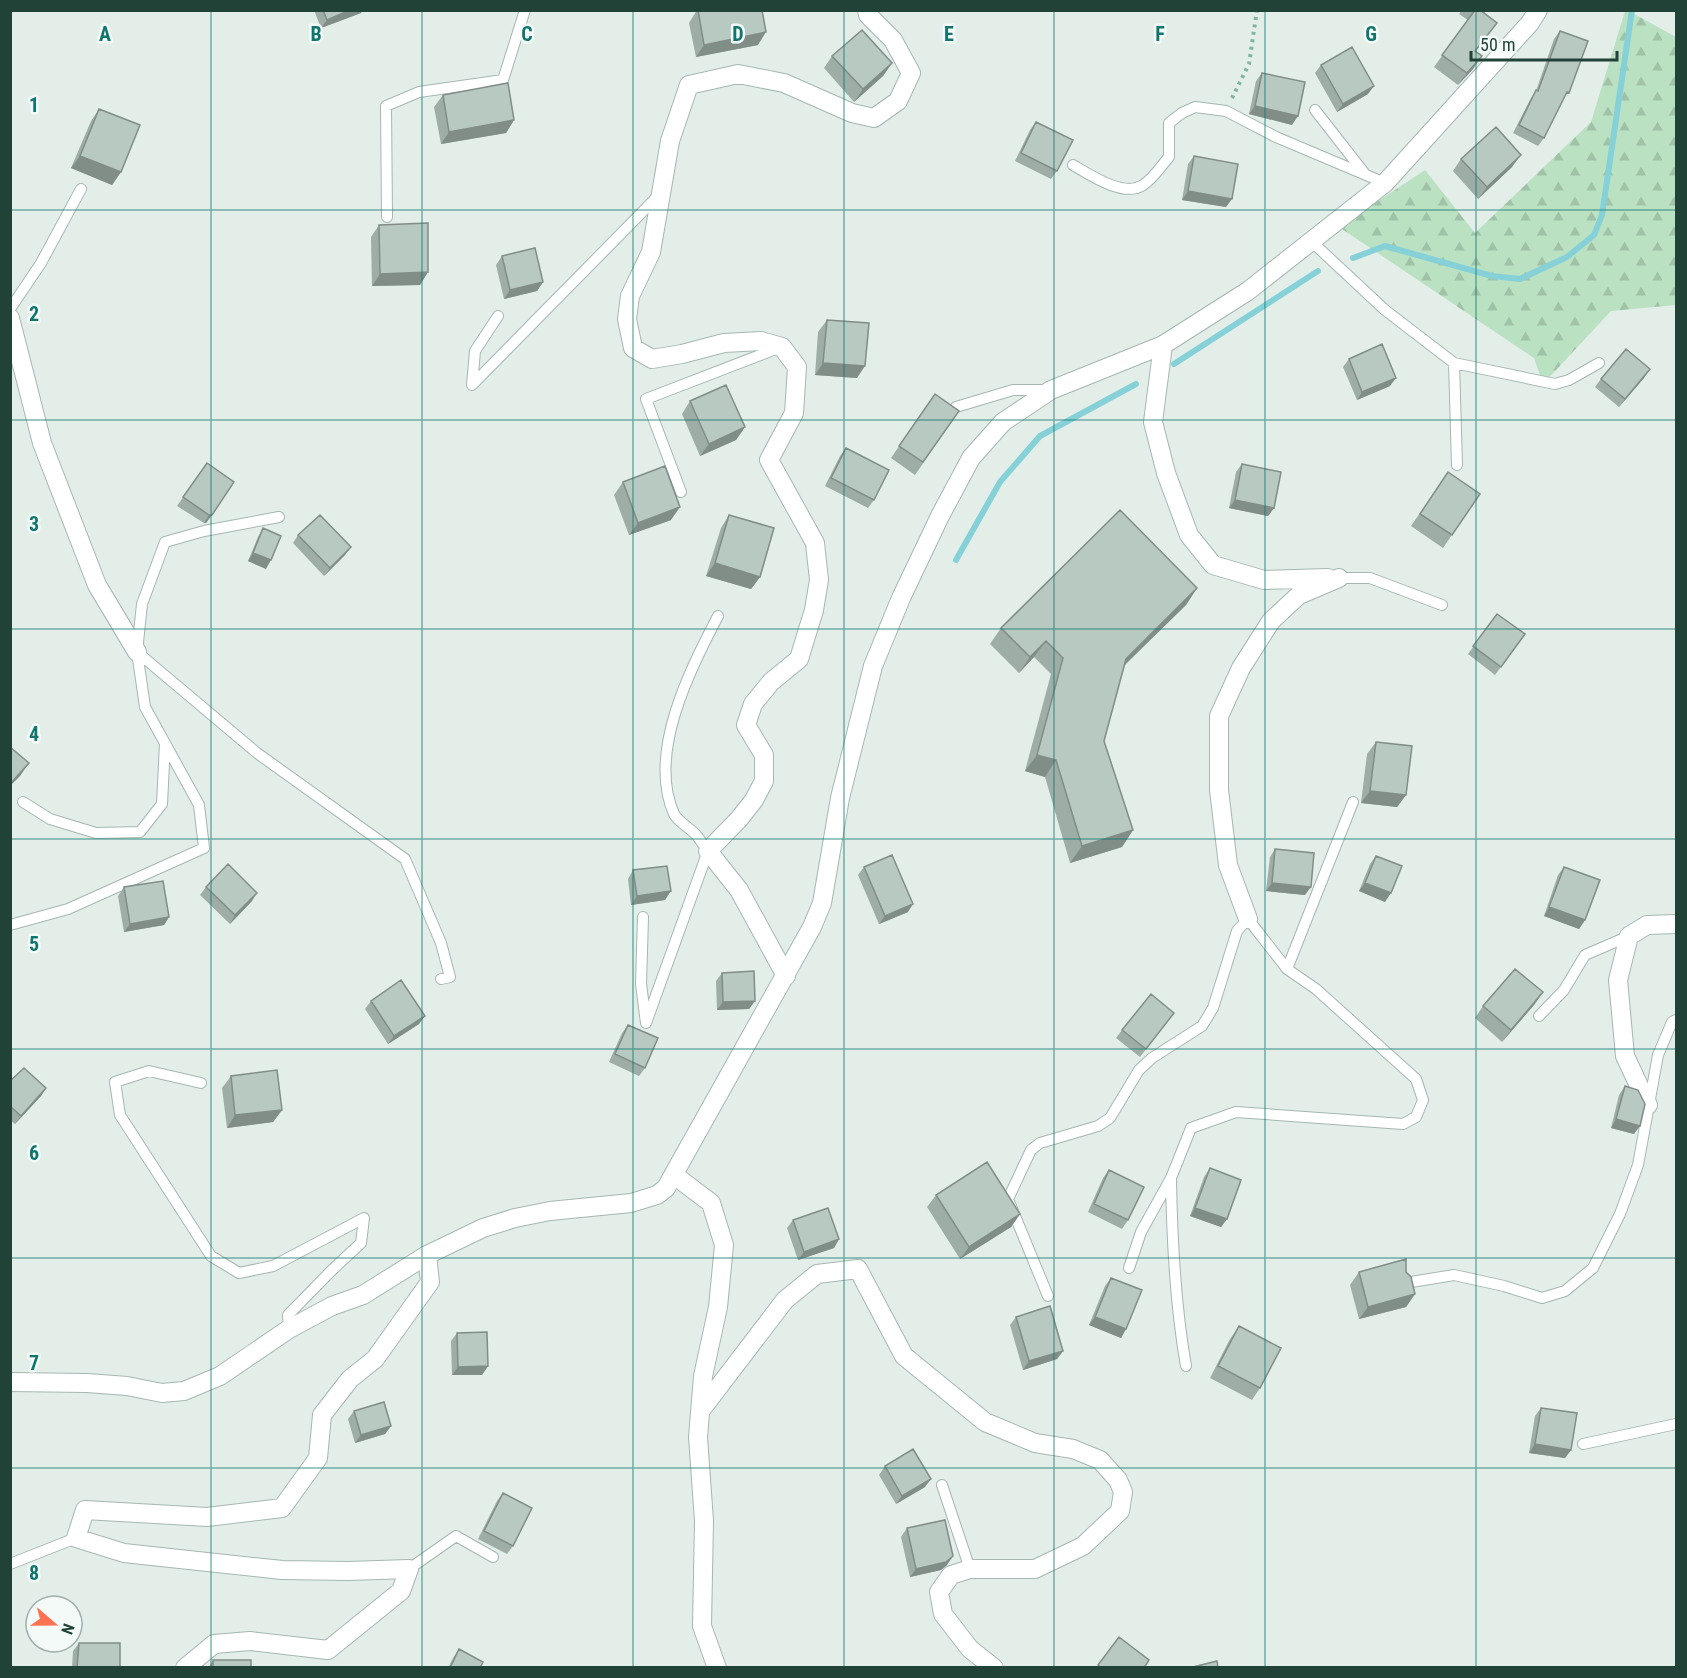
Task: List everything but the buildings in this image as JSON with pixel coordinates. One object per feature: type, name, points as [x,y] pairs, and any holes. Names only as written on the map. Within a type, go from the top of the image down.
[{"type":"street","points":[[786,976],[739,890],[708,851],[740,819],[764,781],[764,755],[746,725],[753,704],[771,682],[799,659],[814,610],[819,580],[815,543],[769,460],[794,413],[796,367],[782,347],[761,341],[724,343],[652,359],[633,348],[627,320],[630,296],[651,252],[670,141],[689,85],[738,74],[784,83],[852,113],[874,118],[898,101],[911,73],[893,40],[868,15],[867,10]]},
{"type":"street","points":[[10,1382],[87,1383],[127,1386],[162,1393],[184,1391],[220,1376],[289,1329],[332,1306],[363,1295],[427,1255],[483,1228],[515,1218],[550,1211],[631,1203],[657,1195],[666,1188],[812,927],[822,903],[840,798],[873,666],[901,598],[971,458],[1003,422],[1051,390],[1162,345],[1248,291],[1311,242],[1385,183],[1523,31],[1538,10]]},
{"type":"street","points":[[10,318],[42,443],[96,585],[137,652]]},
{"type":"street","points":[[1162,345],[1153,422],[1166,473],[1190,535],[1213,565],[1264,580],[1339,578]]},
{"type":"street","points":[[1248,919],[1228,865],[1219,790],[1219,716],[1241,668],[1271,621],[1299,595],[1339,578]]},
{"type":"street","points":[[1648,1105],[1625,1056],[1618,980],[1629,936],[1647,925],[1677,924]]},
{"type":"street","points":[[674,1175],[711,1203],[724,1245],[718,1307],[703,1376],[698,1437],[704,1521],[702,1626],[717,1668]]},
{"type":"street","points":[[185,1668],[213,1644],[250,1641],[328,1650],[401,1591],[409,1569],[282,1570],[124,1553],[76,1538],[85,1510],[207,1517],[282,1508],[318,1458],[322,1415],[350,1379],[375,1359],[430,1282],[427,1255]]},
{"type":"street","points":[[700,1410],[785,1300],[817,1274],[858,1269],[904,1356],[984,1422],[1035,1443],[1073,1449],[1100,1460],[1118,1480],[1123,1492],[1120,1511],[1083,1546],[1035,1569],[970,1569],[951,1575],[939,1592],[943,1614],[970,1649],[994,1668]]},
{"type":"lane","points":[[387,217],[386,106],[419,92],[503,80],[525,10]]},
{"type":"lane","points":[[1073,165],[1099,180],[1126,189],[1143,186],[1169,157],[1169,123],[1195,107],[1226,111],[1276,137],[1385,183]]},
{"type":"lane","points":[[1315,110],[1365,175]]},
{"type":"lane","points":[[10,309],[41,263],[81,189]]},
{"type":"lane","points":[[498,316],[475,351],[472,385],[661,193]]},
{"type":"lane","points":[[1311,242],[1385,310],[1454,363],[1555,384],[1569,380],[1599,363]]},
{"type":"lane","points":[[681,492],[646,399],[782,347]]},
{"type":"lane","points":[[1454,363],[1457,465]]},
{"type":"lane","points":[[956,407],[1012,390],[1051,390]]},
{"type":"lane","points":[[10,925],[68,909],[204,848],[199,806],[146,707],[137,652],[142,604],[165,542],[204,531],[279,517]]},
{"type":"lane","points":[[1339,578],[1370,578],[1442,605]]},
{"type":"lane","points":[[643,916],[640,984],[646,1023],[708,851],[696,835],[675,817],[668,798],[666,765],[671,732],[691,668],[718,616]]},
{"type":"lane","points":[[137,652],[257,753],[405,859],[441,944],[450,977],[441,979]]},
{"type":"lane","points":[[23,802],[50,819],[96,833],[140,832],[162,804],[165,743]]},
{"type":"lane","points":[[1287,969],[1353,802]]},
{"type":"lane","points":[[1048,1296],[1008,1199],[1031,1150],[1040,1143],[1098,1126],[1110,1118],[1139,1070],[1202,1026],[1213,1008],[1238,931],[1248,919],[1287,969],[1316,989],[1416,1079],[1423,1100],[1416,1117],[1403,1124],[1236,1112],[1191,1128],[1171,1178],[1141,1232],[1129,1268]]},
{"type":"lane","points":[[1539,1016],[1564,990],[1585,955],[1629,936]]},
{"type":"lane","points":[[1405,1283],[1454,1275],[1504,1286],[1542,1298],[1565,1291],[1593,1268],[1620,1214],[1638,1165],[1658,1055],[1672,1022],[1677,1020]]},
{"type":"lane","points":[[201,1083],[149,1071],[115,1082],[120,1115],[211,1256],[239,1273],[273,1266],[364,1218],[362,1243],[288,1315],[289,1329]]},
{"type":"lane","points":[[1171,1178],[1172,1248],[1179,1325],[1186,1366]]},
{"type":"lane","points":[[1583,1444],[1677,1424]]},
{"type":"lane","points":[[942,1485],[970,1569]]},
{"type":"lane","points":[[409,1569],[456,1536],[493,1557]]},
{"type":"lane","points":[[10,1564],[76,1538]]},
{"type":"path","points":[[1226,111],[1249,64],[1257,10]]},
{"type":"green space","points":[[1625,11],[1629,11],[1676,37],[1676,305],[1611,311],[1543,384],[1534,358],[1339,227],[1425,170],[1475,233],[1591,122]]},
{"type":"waterway","points":[[1353,258],[1385,246],[1492,276],[1520,279],[1567,257],[1594,235],[1602,215],[1632,10]]},
{"type":"waterway","points":[[1174,364],[1318,271]]},
{"type":"waterway","points":[[956,560],[1000,482],[1040,436],[1136,384]]}]
